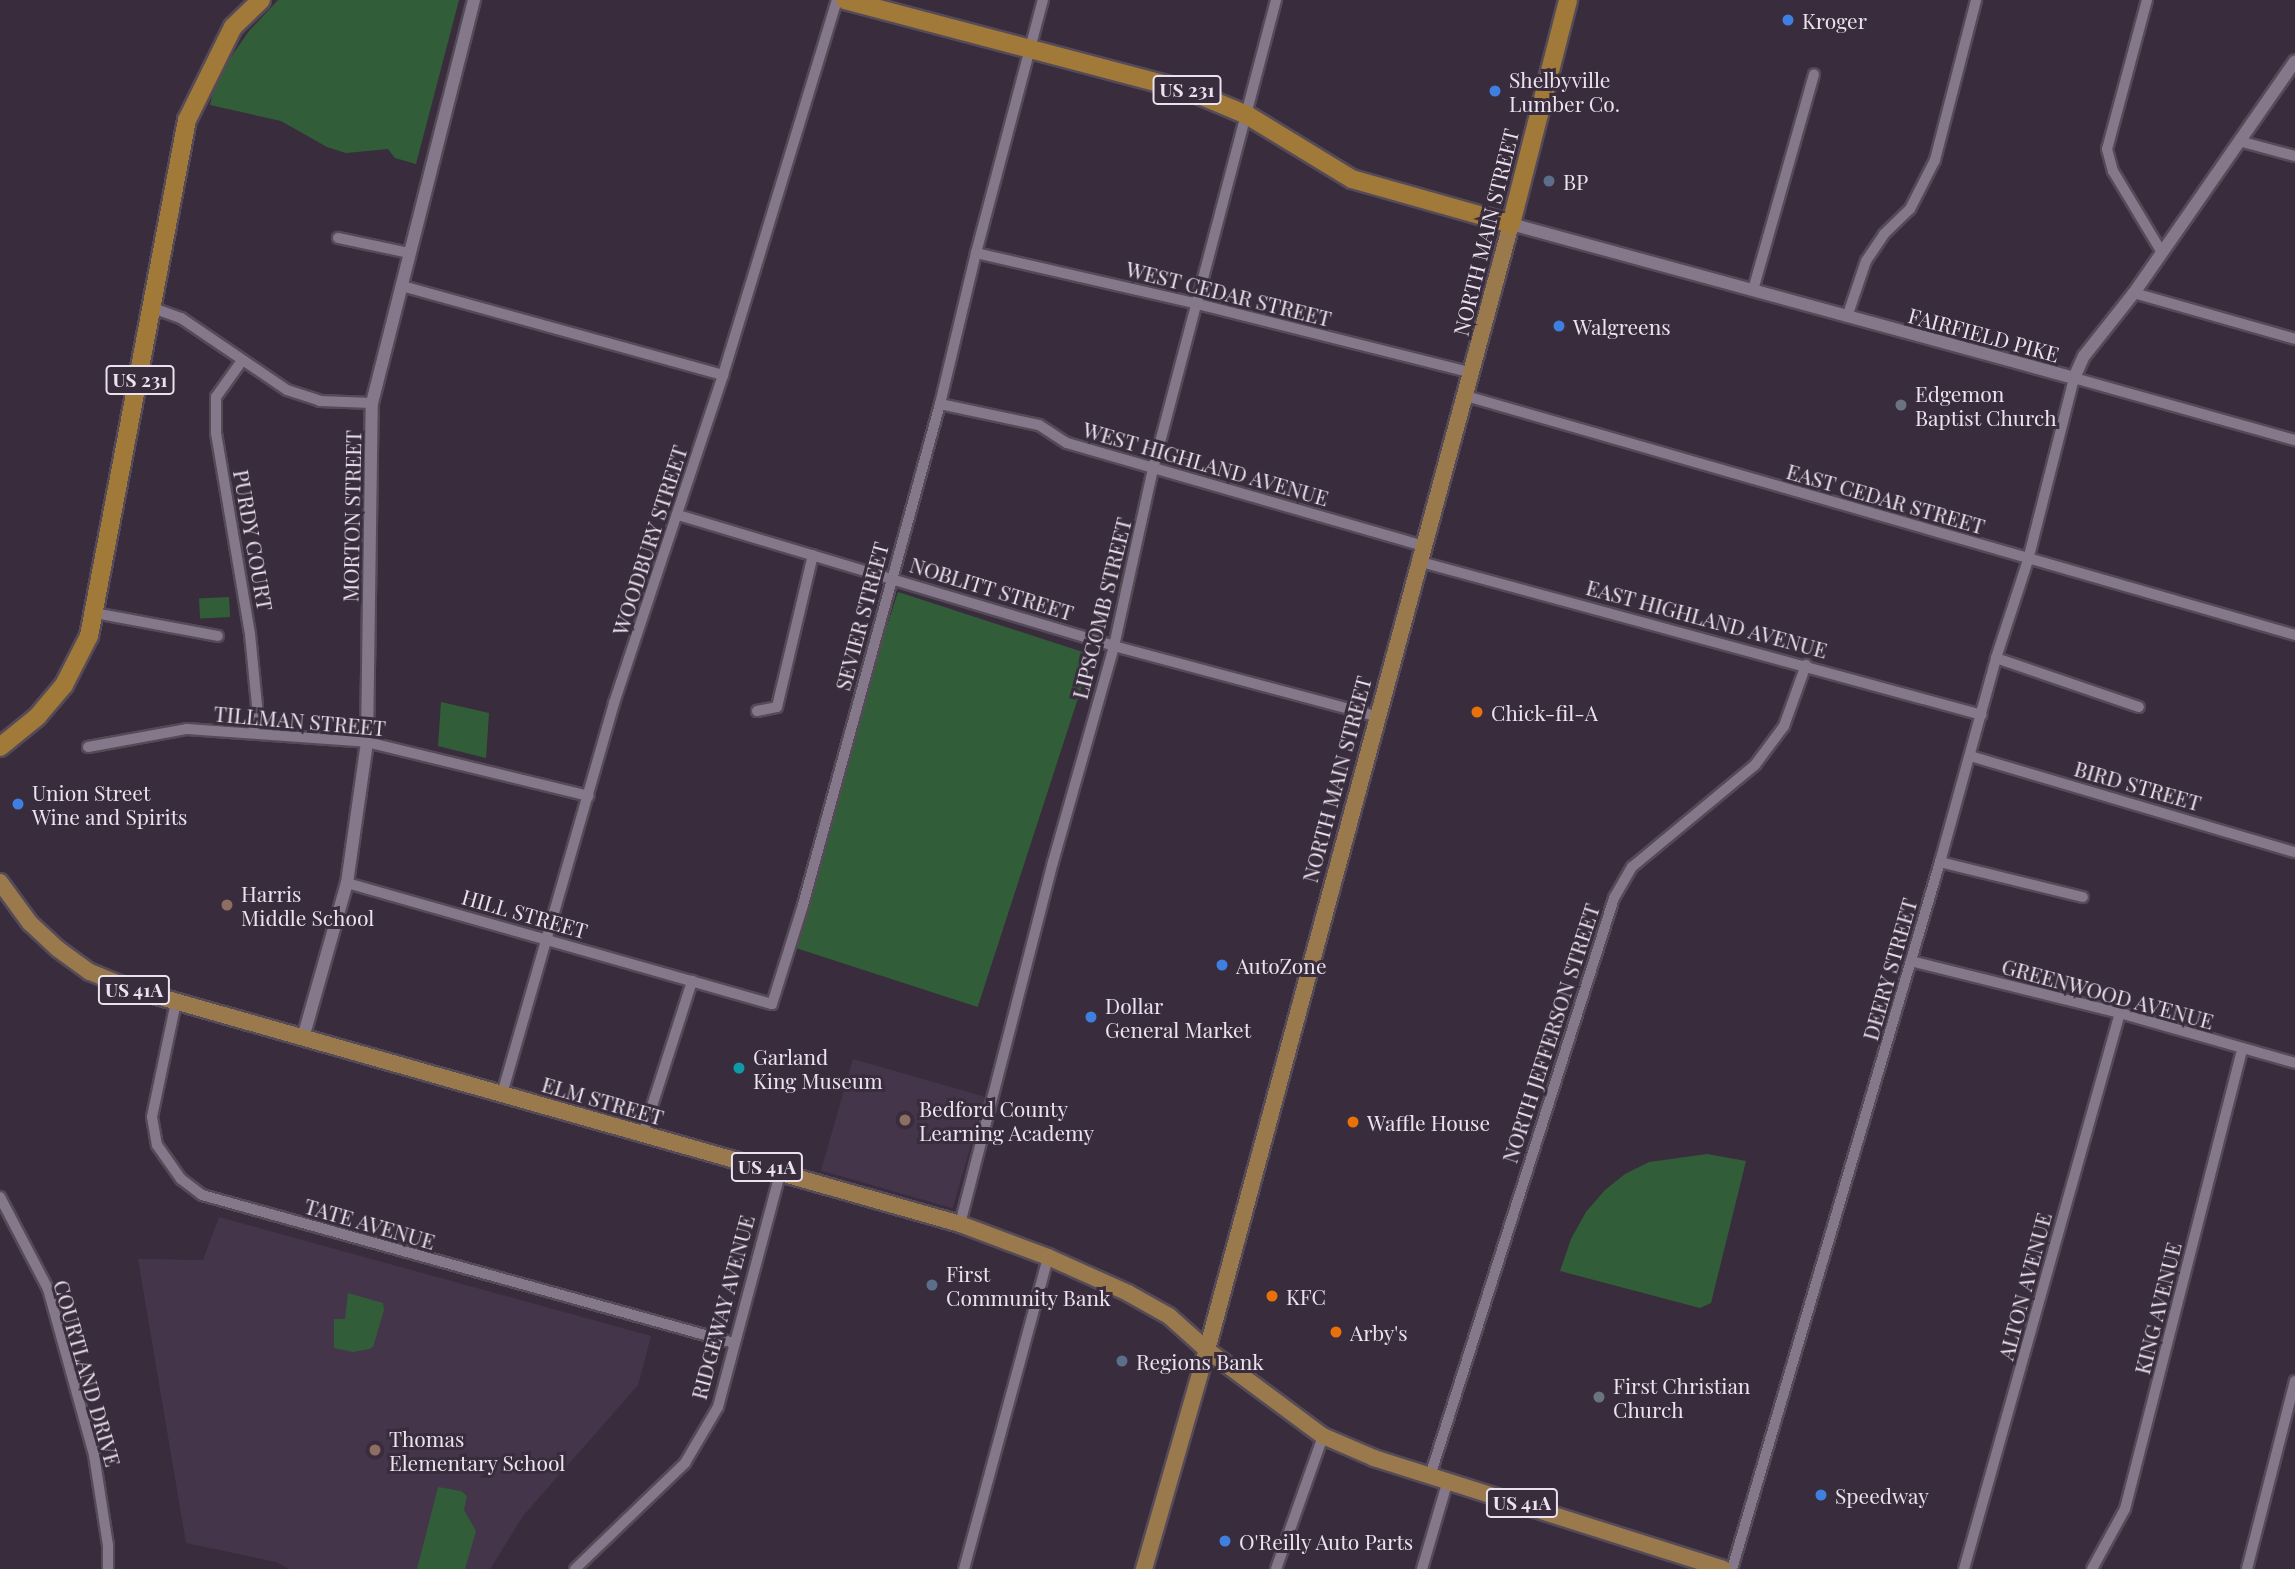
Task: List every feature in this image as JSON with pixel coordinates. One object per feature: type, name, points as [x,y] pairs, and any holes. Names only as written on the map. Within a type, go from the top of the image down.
[{"type":"highway","name":"US 231","points":[[0,747],[37,717],[64,685],[89,636],[187,120],[233,27],[261,0]]},
{"type":"highway","name":"US 231","points":[[845,0],[1192,92],[1247,115],[1352,179],[1511,224]]},
{"type":"highway","name":"NORTH MAIN STREET","points":[[1511,224],[1568,0]]},
{"type":"main road","name":"NORTH MAIN STREET","points":[[1144,1569],[1207,1350],[1376,716],[1473,373],[1511,224]]},
{"type":"main road","name":"ELM STREET","points":[[0,882],[30,923],[58,949],[90,972],[176,1002],[781,1171],[960,1224],[1048,1257],[1128,1293],[1169,1316],[1207,1350]]},
{"type":"main road","name":"US 41A","points":[[1207,1350],[1323,1436],[1374,1458],[1723,1569]]},
{"type":"street","name":"MORTON STREET","points":[[303,1038],[347,883],[367,742],[372,403],[474,0]]},
{"type":"street","name":"WOODBURY STREET","points":[[502,1094],[549,940],[614,703],[723,375],[837,0]]},
{"type":"street","name":"SEVIER STREET","points":[[692,982],[772,1004],[803,905],[940,404],[976,253],[1043,0]]},
{"type":"street","name":"LIPSCOMB STREET","points":[[960,1224],[1053,862],[1114,646],[1153,469],[1276,0]]},
{"type":"street","points":[[1847,317],[1866,261],[1884,234],[1910,209],[1935,160],[1976,0]]},
{"type":"street","points":[[2147,0],[2107,149],[2113,171],[2161,251]]},
{"type":"street","name":"FAIRFIELD PIKE","points":[[1511,224],[2074,378],[2084,356],[2134,293],[2295,61]]},
{"type":"street","points":[[1753,290],[1814,74]]},
{"type":"street","points":[[2239,141],[2295,156]]},
{"type":"street","points":[[338,238],[409,253]]},
{"type":"street","name":"WEST CEDAR STREET","points":[[976,253],[1198,304],[1473,373]]},
{"type":"street","points":[[402,286],[723,375]]},
{"type":"street","points":[[2134,293],[2295,339]]},
{"type":"street","points":[[153,308],[181,318],[242,362],[287,390],[320,401],[372,403]]},
{"type":"street","name":"PURDY COURT","points":[[242,362],[216,397],[216,433],[252,645],[257,706],[253,733]]},
{"type":"street","points":[[2074,378],[2295,440]]},
{"type":"street","name":"DEERY STREET","points":[[1732,1569],[1940,862],[1996,659],[2028,560],[2074,378]]},
{"type":"street","name":"EAST CEDAR STREET","points":[[1466,396],[2295,635]]},
{"type":"street","name":"WEST HIGHLAND AVENUE","points":[[940,404],[1040,425],[1067,443],[1423,554]]},
{"type":"street","name":"NOBLITT STREET","points":[[678,515],[1114,646],[1376,716]]},
{"type":"street","name":"EAST HIGHLAND AVENUE","points":[[1423,554],[1982,715]]},
{"type":"street","points":[[757,712],[778,707],[813,555]]},
{"type":"street","points":[[95,613],[218,636]]},
{"type":"street","points":[[1996,659],[2139,707]]},
{"type":"street","name":"NORTH JEFFERSON STREET","points":[[1430,1476],[1614,898],[1632,867],[1755,765],[1784,726],[1806,665]]},
{"type":"street","name":"TILLMAN STREET","points":[[88,747],[187,729],[367,742],[588,796]]},
{"type":"street","name":"BIRD STREET","points":[[1970,756],[2295,852]]},
{"type":"street","points":[[1940,862],[2083,897]]},
{"type":"street","name":"HILL STREET","points":[[347,883],[692,982]]},
{"type":"street","name":"GREENWOOD AVENUE","points":[[1911,961],[2120,1013],[2295,1063]]},
{"type":"street","points":[[643,1134],[692,982]]},
{"type":"street","name":"TATE AVENUE","points":[[176,1002],[152,1117],[157,1145],[181,1178],[202,1195],[734,1343]]},
{"type":"street","name":"ALTON AVENUE","points":[[1964,1569],[2120,1013]]},
{"type":"street","name":"KING AVENUE","points":[[2092,1569],[2125,1509],[2242,1050]]},
{"type":"street","name":"RIDGEWAY AVENUE","points":[[575,1569],[685,1463],[718,1407],[781,1171]]},
{"type":"street","name":"COURTLAND DRIVE","points":[[0,1197],[48,1289],[94,1455],[108,1545],[108,1569]]},
{"type":"street","points":[[964,1569],[1048,1257]]},
{"type":"street","points":[[2247,1569],[2295,1381]]},
{"type":"street","points":[[1276,1569],[1323,1436]]},
{"type":"street","points":[[1422,1569],[1448,1480]]},
{"type":"shaded area","name":"Bedford County Learning Academy","points":[[853,1059],[985,1097],[953,1208],[821,1171]]},
{"type":"shaded area","name":"Thomas Elementary School","points":[[219,1217],[651,1336],[638,1385],[523,1516],[490,1569],[289,1569],[276,1562],[186,1543],[138,1259],[203,1260]]},
{"type":"green space","points":[[278,0],[459,0],[416,164],[395,158],[388,149],[346,153],[327,147],[281,121],[210,105],[214,87],[231,57],[249,31]]},
{"type":"green space","points":[[898,592],[1092,655],[978,1007],[784,944]]},
{"type":"green space","points":[[229,597],[230,617],[200,619],[199,599]]},
{"type":"green space","points":[[441,702],[489,713],[486,758],[438,746]]},
{"type":"green space","points":[[1707,1154],[1746,1161],[1711,1303],[1700,1308],[1560,1271],[1571,1239],[1586,1212],[1605,1190],[1625,1174],[1649,1162]]},
{"type":"green space","points":[[348,1293],[383,1303],[384,1310],[373,1347],[369,1349],[353,1352],[334,1348],[334,1319],[345,1319]]},
{"type":"green space","points":[[438,1487],[461,1491],[467,1496],[464,1510],[476,1531],[465,1569],[417,1569]]},
{"type":"place","name":"Kroger","points":[[1788,20]]},
{"type":"place","name":"Shelbyville Lumber Co.","points":[[1495,91]]},
{"type":"place","name":"BP","points":[[1549,181]]},
{"type":"place","name":"Walgreens","points":[[1559,326]]},
{"type":"place","name":"Edgemon Baptist Church","points":[[1901,405]]},
{"type":"place","name":"Chick-fil-A","points":[[1477,712]]},
{"type":"place","name":"Union Street Wine and Spirits","points":[[18,804]]},
{"type":"place","name":"Harris Middle School","points":[[227,905]]},
{"type":"place","name":"AutoZone","points":[[1222,965]]},
{"type":"place","name":"Dollar General Market","points":[[1091,1017]]},
{"type":"place","name":"Garland King Museum","points":[[739,1068]]},
{"type":"place","name":"Bedford County Learning Academy","points":[[905,1120]]},
{"type":"place","name":"Waffle House","points":[[1353,1122]]},
{"type":"place","name":"First Community Bank","points":[[932,1285]]},
{"type":"place","name":"KFC","points":[[1272,1296]]},
{"type":"place","name":"Arby's","points":[[1336,1332]]},
{"type":"place","name":"Regions Bank","points":[[1122,1361]]},
{"type":"place","name":"First Christian Church","points":[[1599,1397]]},
{"type":"place","name":"Thomas Elementary School","points":[[375,1450]]},
{"type":"place","name":"Speedway","points":[[1821,1495]]},
{"type":"place","name":"O'Reilly Auto Parts","points":[[1225,1541]]}]
